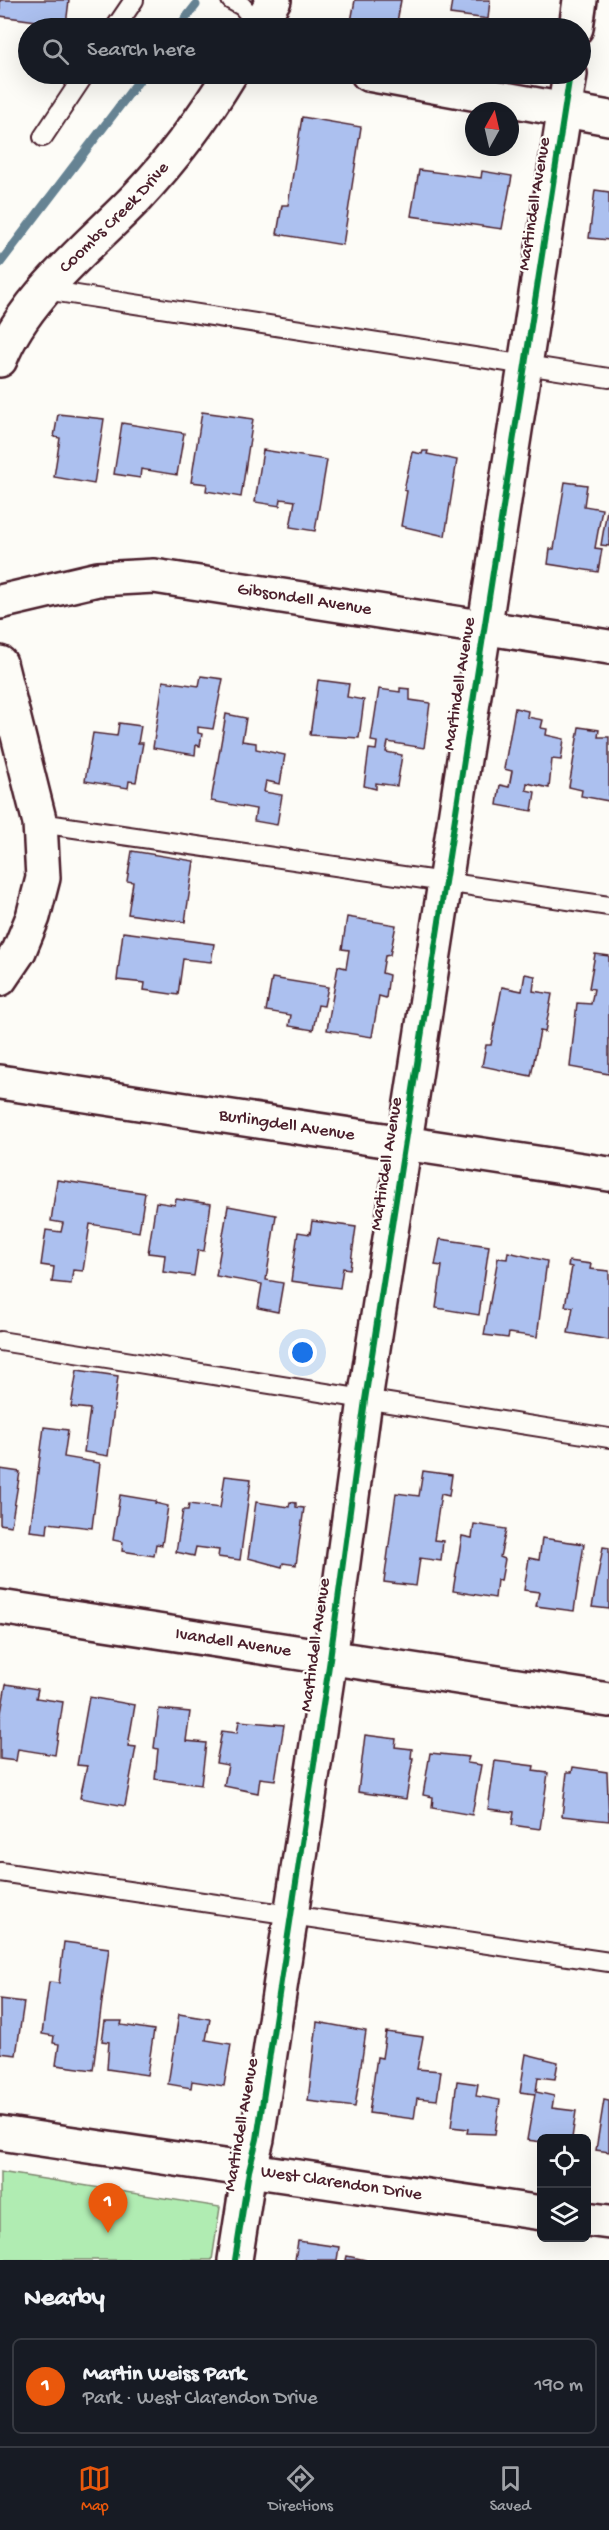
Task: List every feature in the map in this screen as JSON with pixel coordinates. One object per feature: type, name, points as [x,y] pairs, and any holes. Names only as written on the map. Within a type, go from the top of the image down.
[{"type":"street","points":[[577,18],[580,0]]},
{"type":"street","name":"Coombs Creek Drive","points":[[0,360],[22,321],[45,291],[138,195],[213,102],[224,84]]},
{"type":"street","points":[[421,84],[609,118]]},
{"type":"street","name":"Martindell Avenue","points":[[235,2260],[249,2171],[257,2139],[330,1659],[365,1400],[569,84]]},
{"type":"street","name":"Gibsondell Avenue","points":[[0,602],[98,579],[154,576],[609,647]]},
{"type":"street","points":[[0,663],[40,824],[43,878],[33,917],[19,951],[0,979]]},
{"type":"street","name":"Burlingdell Avenue","points":[[0,1082],[609,1174]]},
{"type":"street","name":"Ivandell Avenue","points":[[0,1607],[609,1700]]},
{"type":"street","name":"West Clarendon Drive","points":[[0,2133],[537,2212]]},
{"type":"street","points":[[591,2220],[609,2222]]},
{"type":"lane","points":[[122,18],[134,0]]},
{"type":"lane","points":[[231,0],[259,18]]},
{"type":"lane","points":[[43,137],[78,84]]},
{"type":"lane","points":[[45,291],[609,378]]},
{"type":"lane","points":[[40,824],[609,906]]},
{"type":"lane","points":[[0,1341],[609,1438]]},
{"type":"lane","points":[[0,1872],[290,1913],[609,1962]]},
{"type":"green space","points":[[0,2172],[220,2207],[212,2260],[0,2260]]},
{"type":"building","points":[[0,0],[69,0],[67,18],[18,18],[0,16]]},
{"type":"building","points":[[355,0],[401,0],[398,18],[352,18]]},
{"type":"building","points":[[452,0],[490,0],[488,18],[450,14]]},
{"type":"building","points":[[302,117],[361,127],[343,245],[277,234],[282,205],[288,205]]},
{"type":"building","points":[[419,170],[481,178],[482,171],[512,176],[502,229],[411,216]]},
{"type":"building","points":[[595,190],[609,192],[609,240],[589,238]]},
{"type":"building","points":[[202,412],[253,419],[241,497],[206,491],[207,484],[191,482]]},
{"type":"building","points":[[58,414],[104,419],[94,484],[54,477],[60,438],[54,437]]},
{"type":"building","points":[[122,423],[184,433],[177,475],[141,469],[140,478],[114,474]]},
{"type":"building","points":[[263,450],[327,460],[315,531],[290,527],[295,501],[281,499],[280,506],[255,502]]},
{"type":"building","points":[[423,451],[428,451],[427,454],[457,460],[445,536],[401,526],[407,491],[404,490],[412,452],[422,454]]},
{"type":"building","points":[[565,482],[587,485],[584,506],[602,509],[595,548],[602,549],[598,572],[548,564],[550,549],[554,549]]},
{"type":"building","points":[[607,510],[609,510],[609,546],[601,545]]},
{"type":"building","points":[[201,676],[223,679],[213,729],[198,727],[198,733],[202,734],[200,746],[196,745],[195,755],[153,748],[163,681],[199,686]]},
{"type":"building","points":[[318,680],[349,684],[347,697],[364,700],[359,738],[310,735]]},
{"type":"building","points":[[400,688],[410,689],[410,700],[430,703],[424,748],[388,742],[386,752],[402,755],[397,786],[376,783],[376,789],[364,786],[369,749],[376,750],[377,742],[371,741],[379,689],[400,692]]},
{"type":"building","points":[[515,708],[528,711],[527,717],[543,720],[541,728],[547,729],[546,735],[564,739],[561,760],[552,759],[549,788],[527,783],[526,790],[535,792],[532,811],[497,805],[500,785],[509,787],[512,771],[504,769]]},
{"type":"building","points":[[226,714],[246,718],[242,741],[256,743],[256,749],[285,755],[280,784],[266,781],[264,792],[282,795],[277,825],[254,821],[256,809],[211,801]]},
{"type":"building","points":[[119,723],[141,726],[138,743],[143,743],[136,782],[129,781],[128,788],[85,781],[93,733],[117,736]]},
{"type":"building","points":[[579,727],[599,730],[598,737],[609,737],[609,801],[581,796],[582,790],[569,787]]},
{"type":"building","points":[[132,851],[194,861],[185,922],[128,914],[133,882],[127,881]]},
{"type":"building","points":[[347,917],[396,925],[390,955],[385,956],[382,973],[389,975],[386,998],[379,996],[372,1037],[327,1030],[338,966],[346,968],[349,950],[342,949]]},
{"type":"building","points":[[123,932],[214,944],[211,962],[183,959],[178,995],[144,990],[145,983],[117,980]]},
{"type":"building","points":[[595,954],[609,956],[609,1074],[570,1067],[577,1003],[591,1004],[594,989],[589,988]]},
{"type":"building","points":[[525,974],[535,976],[533,991],[552,994],[545,1032],[540,1031],[531,1076],[482,1066],[486,1045],[491,1045],[502,987],[522,991]]},
{"type":"building","points":[[272,978],[328,987],[324,1006],[318,1005],[313,1030],[289,1026],[291,1015],[266,1011]]},
{"type":"building","points":[[57,1180],[145,1193],[139,1232],[90,1224],[83,1271],[73,1270],[71,1284],[52,1282],[54,1267],[41,1265],[46,1230],[61,1232],[63,1223],[51,1221]]},
{"type":"building","points":[[176,1199],[211,1204],[204,1251],[198,1250],[194,1276],[163,1272],[165,1255],[148,1253],[156,1202],[175,1205]]},
{"type":"building","points":[[228,1206],[276,1215],[266,1280],[283,1283],[278,1312],[258,1308],[262,1284],[216,1276]]},
{"type":"building","points":[[312,1221],[356,1227],[350,1269],[343,1268],[340,1288],[291,1281],[298,1232],[310,1234]]},
{"type":"building","points":[[440,1239],[489,1246],[479,1315],[436,1308],[442,1266],[435,1265]]},
{"type":"building","points":[[508,1252],[547,1261],[537,1337],[509,1333],[508,1338],[484,1335],[498,1258],[507,1259]]},
{"type":"building","points":[[569,1261],[591,1264],[590,1269],[609,1271],[609,1340],[568,1333],[573,1307],[565,1306],[572,1267],[568,1266]]},
{"type":"building","points":[[77,1370],[118,1376],[108,1456],[84,1452],[90,1409],[71,1407]]},
{"type":"building","points":[[44,1427],[68,1430],[64,1457],[100,1463],[92,1528],[48,1523],[47,1533],[30,1531]]},
{"type":"building","points":[[0,1469],[20,1472],[11,1526],[0,1524]]},
{"type":"building","points":[[423,1471],[452,1475],[449,1496],[441,1494],[434,1540],[443,1541],[441,1561],[420,1558],[416,1586],[384,1582],[396,1493],[419,1496]]},
{"type":"building","points":[[225,1476],[251,1479],[240,1560],[218,1557],[219,1550],[196,1547],[194,1556],[176,1552],[183,1510],[188,1510],[189,1504],[220,1508]]},
{"type":"building","points":[[120,1495],[156,1501],[155,1503],[168,1506],[162,1545],[156,1544],[154,1556],[122,1551],[123,1542],[113,1540]]},
{"type":"building","points":[[256,1502],[289,1507],[290,1502],[296,1503],[296,1507],[304,1508],[296,1565],[283,1563],[282,1567],[248,1558]]},
{"type":"building","points":[[474,1524],[506,1529],[500,1557],[505,1559],[501,1581],[497,1580],[495,1598],[453,1591],[462,1536],[472,1538]]},
{"type":"building","points":[[542,1538],[584,1544],[574,1611],[536,1606],[539,1592],[524,1590],[529,1558],[539,1560]]},
{"type":"building","points":[[603,1547],[609,1548],[609,1609],[592,1607]]},
{"type":"building","points":[[6,1684],[38,1689],[36,1698],[63,1702],[55,1755],[18,1749],[16,1761],[0,1759],[0,1718]]},
{"type":"building","points":[[89,1697],[135,1705],[128,1746],[136,1747],[125,1806],[80,1798],[87,1766],[77,1765]]},
{"type":"building","points":[[159,1709],[190,1712],[186,1741],[206,1743],[201,1785],[155,1779],[158,1749],[154,1748]]},
{"type":"building","points":[[239,1721],[284,1725],[275,1780],[260,1778],[258,1793],[224,1786],[228,1765],[216,1763],[222,1731],[237,1733]]},
{"type":"building","points":[[365,1735],[396,1739],[395,1747],[412,1749],[411,1758],[413,1758],[406,1799],[358,1792]]},
{"type":"building","points":[[430,1753],[469,1757],[467,1763],[481,1765],[472,1815],[432,1808],[433,1797],[423,1795]]},
{"type":"building","points":[[495,1761],[534,1766],[533,1771],[548,1773],[540,1829],[512,1825],[514,1812],[488,1809]]},
{"type":"building","points":[[573,1767],[607,1772],[609,1821],[562,1816],[567,1772],[572,1772]]},
{"type":"building","points":[[64,1942],[109,1948],[93,2070],[56,2065],[59,2044],[53,2043],[54,2036],[42,2034],[49,1982],[59,1983]]},
{"type":"building","points":[[0,1999],[24,2002],[16,2055],[0,2053]]},
{"type":"building","points":[[179,2014],[210,2019],[206,2040],[231,2044],[224,2086],[192,2081],[191,2088],[168,2084]]},
{"type":"building","points":[[105,2021],[122,2021],[121,2025],[154,2030],[147,2075],[107,2069],[109,2042],[102,2041]]},
{"type":"building","points":[[317,2022],[366,2031],[355,2107],[308,2101]]},
{"type":"building","points":[[386,2032],[423,2037],[417,2069],[441,2071],[437,2100],[417,2098],[414,2119],[369,2113],[377,2057],[382,2058]]},
{"type":"building","points":[[526,2054],[558,2062],[555,2079],[538,2077],[536,2092],[554,2096],[552,2108],[576,2111],[573,2134],[537,2134],[537,2141],[527,2140],[535,2094],[520,2092]]},
{"type":"building","points":[[457,2081],[478,2084],[476,2096],[500,2100],[495,2134],[467,2133],[468,2129],[451,2127]]},
{"type":"building","points":[[604,2100],[609,2101],[609,2152],[596,2150]]},
{"type":"building","points":[[298,2241],[339,2247],[337,2260],[295,2260]]},
{"type":"building","points":[[347,2256],[366,2260],[346,2260]]},
{"type":"waterway","points":[[186,18],[196,5]]},
{"type":"waterway","points":[[0,263],[136,84]]},
{"type":"cycle path","points":[[235,2260],[249,2171],[257,2139],[330,1659],[365,1400],[568,84]]},
{"type":"place","name":"Martin Weiss Park","points":[[108,2233]]}]
